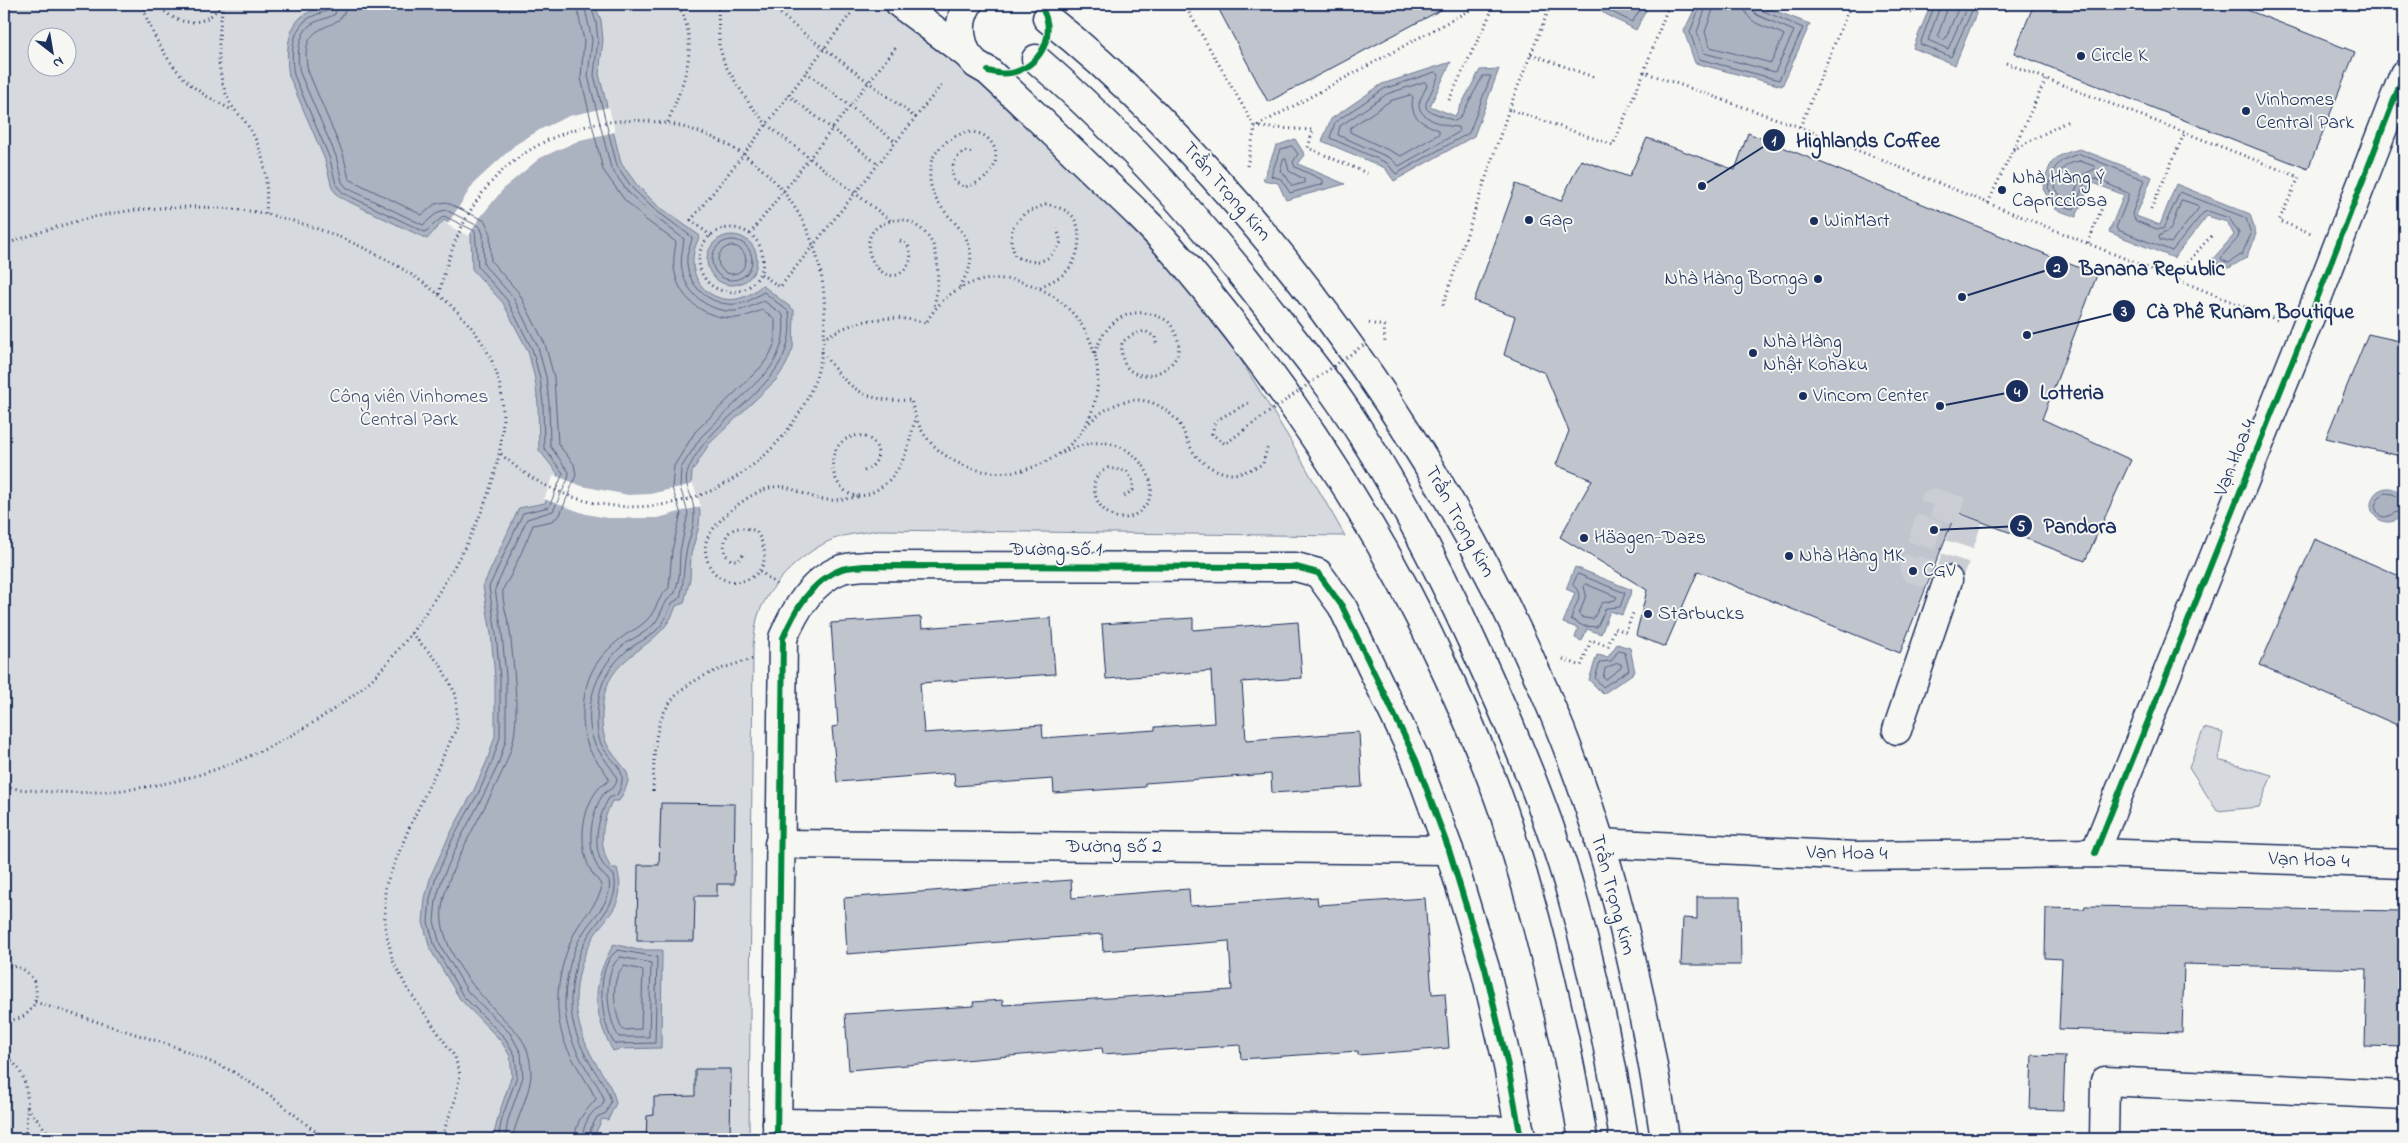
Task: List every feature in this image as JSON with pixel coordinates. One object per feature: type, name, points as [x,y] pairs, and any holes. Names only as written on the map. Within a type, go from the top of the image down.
[{"type":"street","points":[[900,4],[967,54],[976,64],[988,71],[1125,201],[1179,258],[1243,337],[1301,415],[1356,500],[1394,567],[1432,643],[1469,724],[1504,814],[1554,983],[1583,1139]]},
{"type":"street","points":[[967,4],[962,16],[960,29],[962,42],[967,54]]},
{"type":"street","name":"Trần Trọng Kim","points":[[1044,8],[1047,40],[1036,60],[1089,107],[1146,164],[1221,248],[1295,341],[1361,432],[1403,501],[1448,589],[1497,695],[1536,790],[1570,891],[1593,979],[1614,1075],[1624,1139]]},
{"type":"street","name":"Trần Trọng Kim","points":[[1044,8],[1126,84],[1176,135],[1245,212],[1352,347],[1427,463],[1481,559],[1546,697],[1580,781],[1618,907],[1640,1001],[1665,1139]]},
{"type":"street","points":[[988,71],[1001,74],[1014,73],[1036,60]]},
{"type":"street","name":"Vạn Hoa 4","points":[[2095,853],[2305,330],[2404,74]]},
{"type":"street","name":"Đường số 1","points":[[777,1131],[783,638],[792,617],[793,594],[820,583],[842,569],[865,566],[1296,568],[1318,573],[1342,606],[1416,760],[1449,850]]},
{"type":"street","points":[[1897,730],[1948,580]]},
{"type":"street","name":"Vạn Hoa 4","points":[[1599,843],[1855,856],[2095,853],[2404,864]]},
{"type":"street","name":"Đường số 2","points":[[779,844],[1449,850]]},
{"type":"street","points":[[777,1131],[1520,1135],[1508,1066],[1485,968],[1449,850]]},
{"type":"street","points":[[2104,1139],[2105,1081],[2404,1095]]},
{"type":"path","points":[[142,4],[154,37],[186,80],[200,92],[234,111],[247,124],[264,160],[268,187],[266,214]]},
{"type":"path","points":[[158,4],[163,12],[173,19],[197,22],[208,17],[222,4]]},
{"type":"path","points":[[222,4],[218,52],[220,71],[225,91],[234,111]]},
{"type":"path","points":[[668,122],[687,74],[690,53],[688,32],[678,4]]},
{"type":"path","points":[[718,4],[719,44],[725,65],[735,83],[766,124],[891,221]]},
{"type":"path","points":[[769,4],[824,49],[916,118]]},
{"type":"path","points":[[1184,4],[1255,128],[1245,175]]},
{"type":"path","points":[[1255,128],[1482,4]]},
{"type":"path","points":[[1449,100],[1495,4]]},
{"type":"path","points":[[1443,306],[1509,110],[1551,4]]},
{"type":"path","points":[[1509,110],[1613,145],[1644,72],[1669,4]]},
{"type":"path","points":[[1800,128],[1851,4]]},
{"type":"path","points":[[1892,4],[1913,13],[1917,4]]},
{"type":"path","points":[[2005,11],[2008,4]]},
{"type":"path","points":[[711,236],[691,220],[744,154],[852,12]]},
{"type":"path","points":[[750,234],[897,46]]},
{"type":"path","points":[[1531,54],[1593,76]]},
{"type":"path","points":[[2006,63],[2299,177],[2279,221],[2314,234]]},
{"type":"path","points":[[806,72],[896,142]]},
{"type":"path","points":[[1644,72],[1800,128],[2305,330]]},
{"type":"path","points":[[1988,203],[2046,79]]},
{"type":"path","points":[[761,274],[780,287],[943,83]]},
{"type":"path","points":[[788,95],[878,164]]},
{"type":"path","points":[[439,294],[451,249],[462,223],[476,202],[512,162],[536,146],[563,134],[596,124],[638,119],[668,122],[710,134],[744,154],[784,192],[805,226],[814,246],[823,282],[824,338],[816,378],[806,404],[790,429],[748,469],[703,494],[682,501],[642,508],[620,507],[575,499],[535,482],[517,470],[498,452]]},
{"type":"path","points":[[2013,150],[2070,120]]},
{"type":"path","points":[[1255,128],[1313,130],[1308,148],[1369,174]]},
{"type":"path","points":[[960,287],[970,267],[970,251],[966,236],[933,197],[930,181],[931,162],[940,147],[954,136],[969,131],[984,134],[994,144],[996,158],[992,173],[979,184],[965,187],[954,181],[952,170],[954,160],[964,151],[972,153]]},
{"type":"path","points":[[2151,209],[2185,132]]},
{"type":"path","points":[[2088,243],[2104,200]]},
{"type":"path","points":[[1040,287],[1069,269],[1076,257],[1078,234],[1074,218],[1063,208],[1046,204],[1024,214],[1012,228],[1011,242],[1015,256],[1027,261],[1041,261],[1055,254],[1061,242],[1057,229]]},
{"type":"path","points":[[4,245],[50,229],[106,215],[160,208],[210,207],[266,214],[362,247],[399,267],[439,294],[480,336],[499,380],[503,404],[503,429],[490,491],[472,535],[445,582],[411,633],[372,679],[324,716],[278,744],[224,768],[163,786],[93,794],[35,792],[4,788]]},
{"type":"path","points":[[900,241],[908,245],[912,255],[909,264],[902,273],[892,276],[880,271],[872,263],[868,251],[869,237],[877,227],[891,221],[905,219],[923,229],[933,245],[938,267],[938,287],[933,310]]},
{"type":"path","points":[[734,228],[750,234],[759,244],[763,253],[761,274],[755,282],[746,289],[725,292],[714,288],[706,280],[699,260],[701,250],[711,236],[723,230],[734,228]]},
{"type":"path","points":[[2174,278],[2212,235]]},
{"type":"path","points":[[824,338],[840,328],[884,317],[906,318],[926,323],[933,310],[943,299],[960,287],[995,280],[1013,279],[1040,287],[1069,307],[1075,314],[1088,334],[1095,353],[1099,373],[1097,390],[1094,408],[1083,430]]},
{"type":"path","points":[[1095,353],[1106,329],[1116,318],[1134,314],[1154,314],[1170,322],[1178,338],[1177,354],[1167,370],[1151,376],[1137,374],[1127,367],[1121,354],[1122,342],[1132,335],[1145,332],[1155,337],[1157,346]]},
{"type":"path","points":[[1248,403],[1215,421],[1212,434],[1224,444],[1365,344]]},
{"type":"path","points":[[822,352],[849,385],[869,397],[888,402],[911,400],[915,418],[926,437],[938,450],[954,462],[971,469],[1009,473],[1029,469],[1079,445],[1097,442],[1115,444],[1142,462],[1150,477],[1152,492],[1145,507],[1133,516],[1117,518],[1107,514],[1098,502],[1094,485],[1098,475],[1108,468],[1127,471],[1133,480],[1133,490],[1123,497]]},
{"type":"path","points":[[1061,454],[1100,412],[1116,403],[1132,399],[1150,402],[1166,411],[1179,423],[1194,453],[1204,464],[1220,470],[1233,474],[1263,464],[1267,448]]},
{"type":"path","points":[[744,555],[739,560],[732,560],[725,554],[723,544],[728,534],[736,527],[745,527],[756,531],[761,539],[765,550],[760,571],[752,578],[733,582],[722,579],[708,562],[707,539],[722,518],[734,508],[760,491],[774,486],[784,487],[829,501],[858,496],[881,488],[898,470],[910,445],[915,418]]},
{"type":"path","points":[[858,496],[848,493],[841,486],[834,476],[832,463],[834,453],[840,444],[851,436],[872,440],[877,448],[878,459],[873,467],[864,471]]},
{"type":"path","points":[[760,571],[793,594]]},
{"type":"path","points":[[1563,659],[1581,666],[1590,640],[1608,646],[1614,628],[1626,632],[1633,613]]},
{"type":"path","points":[[411,633],[440,664],[456,695],[457,727],[409,828],[385,887],[385,927],[393,961],[408,988],[455,1057],[460,1075],[455,1100],[441,1139]]},
{"type":"path","points":[[653,791],[657,730],[662,715],[670,703],[687,685],[710,671],[759,656]]},
{"type":"path","points":[[4,966],[13,965],[28,972],[36,987],[35,1002],[23,1017],[15,1020],[4,1020]]},
{"type":"path","points":[[35,1002],[172,1046],[232,1071],[271,1096],[325,1139]]},
{"type":"path","points":[[4,1054],[15,1063],[24,1077],[27,1089],[25,1139]]},
{"type":"path","points":[[27,1107],[52,1139]]},
{"type":"green space","name":"Công viên Vinhomes Central Park","points":[[4,4],[877,4],[972,77],[1052,147],[1131,222],[1239,357],[1289,438],[1345,536],[878,530],[847,535],[818,547],[796,563],[768,595],[757,619],[753,646],[749,1139],[4,1139]]},
{"type":"green space","points":[[2204,728],[2223,733],[2218,760],[2272,775],[2259,807],[2217,811],[2189,767]]},
{"type":"water","points":[[173,4],[206,4],[198,9],[185,10]]},
{"type":"water","points":[[334,4],[594,4],[601,20],[603,40],[599,74],[621,163],[637,185],[657,205],[700,236],[694,253],[694,268],[698,281],[707,292],[719,298],[733,299],[748,295],[762,285],[794,310],[793,348],[786,365],[776,380],[709,444],[692,472],[691,485],[700,511],[699,526],[691,554],[690,579],[684,603],[676,606],[670,620],[661,631],[617,669],[609,681],[604,696],[602,717],[607,745],[625,769],[628,778],[619,801],[612,801],[605,818],[602,835],[607,860],[611,868],[617,868],[620,891],[618,900],[588,946],[580,969],[576,993],[578,1018],[584,1040],[610,1087],[616,1103],[608,1120],[602,1119],[593,1139],[493,1139],[512,1075],[510,1056],[501,1041],[460,999],[430,949],[423,922],[425,898],[431,875],[449,836],[474,790],[487,761],[495,736],[495,678],[491,634],[483,586],[519,508],[545,503],[558,474],[539,450],[538,404],[535,379],[528,351],[503,303],[472,269],[471,234],[444,220],[427,239],[339,197],[332,188],[325,160],[289,76],[288,45],[292,30],[301,17],[312,11]]},
{"type":"water","points":[[1606,4],[1649,4],[1636,30],[1602,12]]},
{"type":"water","points":[[1697,4],[1757,4],[1810,24],[1782,86],[1695,63],[1684,31]]},
{"type":"water","points":[[1931,4],[1980,4],[1955,65],[1913,48]]},
{"type":"water","points":[[1451,62],[1430,106],[1455,116],[1480,70],[1499,69],[1474,136],[1394,181],[1385,168],[1322,141],[1331,119],[1382,84]]},
{"type":"water","points":[[1295,139],[1305,155],[1298,164],[1345,184],[1286,200],[1278,183],[1263,180],[1276,146]]},
{"type":"water","points":[[2080,149],[2152,177],[2136,216],[2160,225],[2176,184],[2250,214],[2256,234],[2246,258],[2229,268],[2211,261],[2234,235],[2227,222],[2207,216],[2174,258],[2109,232],[2124,195],[2091,182],[2076,217],[2055,209],[2043,189],[2050,166],[2057,157]]},
{"type":"water","points":[[727,235],[737,235],[750,242],[757,255],[757,265],[750,278],[737,285],[727,285],[718,281],[711,274],[707,265],[707,255],[711,246],[718,239]]},
{"type":"water","points":[[2388,488],[2395,489],[2400,493],[2404,498],[2404,512],[2400,517],[2395,521],[2388,522],[2381,521],[2376,517],[2372,512],[2371,505],[2372,498],[2376,493],[2381,489]]},
{"type":"water","points":[[1575,567],[1632,590],[1622,615],[1610,611],[1601,634],[1587,629],[1582,641],[1575,638],[1578,628],[1563,623],[1575,593],[1566,589]]},
{"type":"water","points":[[1617,644],[1630,648],[1635,672],[1603,694],[1589,680],[1597,655],[1608,657]]},
{"type":"water","points":[[614,944],[638,950],[662,950],[661,1048],[619,1049],[613,1051],[606,1037],[598,1010],[598,984],[606,958]]},
{"type":"pier","points":[[609,107],[615,132],[580,140],[540,158],[505,187],[478,220],[469,236],[447,225],[474,183],[515,145],[541,129],[569,116]]},
{"type":"pier","points":[[554,475],[582,486],[628,495],[650,494],[693,484],[701,506],[658,518],[607,518],[586,514],[544,499]]},
{"type":"building","points":[[1216,4],[1452,4],[1268,102]]},
{"type":"building","name":"Vinhomes Central Park","points":[[2034,4],[2232,4],[2355,52],[2308,169],[2014,53]]},
{"type":"building","name":"Vincom Center","points":[[1748,133],[2097,275],[2042,419],[2131,460],[2085,561],[1956,512],[1900,653],[1698,571],[1665,647],[1636,635],[1647,590],[1560,537],[1592,480],[1556,465],[1569,431],[1545,373],[1504,355],[1515,316],[1474,301],[1516,184],[1561,201],[1581,160],[1629,177],[1647,138],[1735,170]]},
{"type":"building","points":[[2368,334],[2404,342],[2404,457],[2326,438]]},
{"type":"building","points":[[2315,539],[2404,578],[2404,728],[2260,665]]},
{"type":"building","points":[[921,617],[922,628],[1051,618],[1055,674],[920,683],[924,733],[1042,725],[1043,738],[1155,730],[1155,727],[1214,723],[1211,671],[1106,679],[1102,624],[1193,618],[1193,630],[1298,622],[1302,678],[1242,682],[1246,740],[1359,732],[1362,787],[1272,793],[1271,774],[1145,783],[1145,787],[1054,793],[1053,779],[955,786],[954,773],[837,782],[832,727],[838,726],[831,623]]},
{"type":"building","points":[[661,803],[735,804],[734,884],[717,884],[717,896],[695,896],[694,941],[637,941],[638,865],[659,865]]},
{"type":"building","points":[[1071,880],[1072,898],[1189,889],[1190,906],[1317,897],[1318,905],[1425,898],[1432,994],[1445,993],[1449,1048],[1358,1055],[1358,1051],[1241,1059],[1240,1045],[1103,1054],[1102,1048],[849,1070],[845,1014],[974,1006],[973,1002],[1003,1000],[1003,1005],[1232,990],[1229,941],[1103,951],[1102,934],[847,954],[844,898]]},
{"type":"building","points":[[1697,897],[1740,897],[1741,965],[1681,965],[1683,918],[1697,919]]},
{"type":"building","points":[[2085,906],[2404,911],[2404,1047],[2365,1046],[2367,969],[2184,964],[2182,1033],[2059,1029],[2062,959],[2045,958],[2046,908],[2084,909]]},
{"type":"building","points":[[2032,1055],[2065,1056],[2063,1110],[2030,1109]]},
{"type":"building","points":[[695,1069],[731,1069],[730,1139],[646,1139],[647,1116],[654,1115],[654,1097],[695,1096]]},
{"type":"tunnel","points":[[1934,503],[1970,514],[1948,580],[1914,569],[1934,503]]},
{"type":"cycle path","points":[[988,71],[1005,74],[1012,73],[1025,68],[1034,61],[1045,44],[1047,34],[1045,14],[1039,4]]},
{"type":"cycle path","points":[[2095,853],[2305,330],[2404,74]]},
{"type":"cycle path","points":[[777,1139],[783,638],[799,607],[813,588],[822,580],[842,569],[865,566],[1296,567],[1318,573],[1342,606],[1416,760],[1449,850],[1485,968],[1508,1066],[1521,1139]]},
{"type":"place","name":"Circle K","points":[[2081,56]]},
{"type":"place","name":"Vinhomes Central Park","points":[[2246,111]]},
{"type":"place","name":"Highlands Coffee","points":[[1702,186]]},
{"type":"place","name":"Nhà Hàng Ý Capricciosa","points":[[2002,190]]},
{"type":"place","name":"Gap","points":[[1529,220]]},
{"type":"place","name":"WinMart","points":[[1814,221]]},
{"type":"place","name":"Nhà Hàng Bornga","points":[[1818,279]]},
{"type":"place","name":"Banana Republic","points":[[1962,297]]},
{"type":"place","name":"Cà Phê Runam Boutique","points":[[2027,335]]},
{"type":"place","name":"Nhà Hàng Nhật Kohaku","points":[[1753,353]]},
{"type":"place","name":"Vincom Center","points":[[1803,396]]},
{"type":"place","name":"Lotteria","points":[[1940,406]]},
{"type":"place","name":"Pandora","points":[[1934,530]]},
{"type":"place","name":"Häagen-Dazs","points":[[1584,538]]},
{"type":"place","name":"Nhà Hàng MK","points":[[1789,556]]},
{"type":"place","name":"CGV","points":[[1913,571]]},
{"type":"place","name":"Starbucks","points":[[1648,614]]}]
